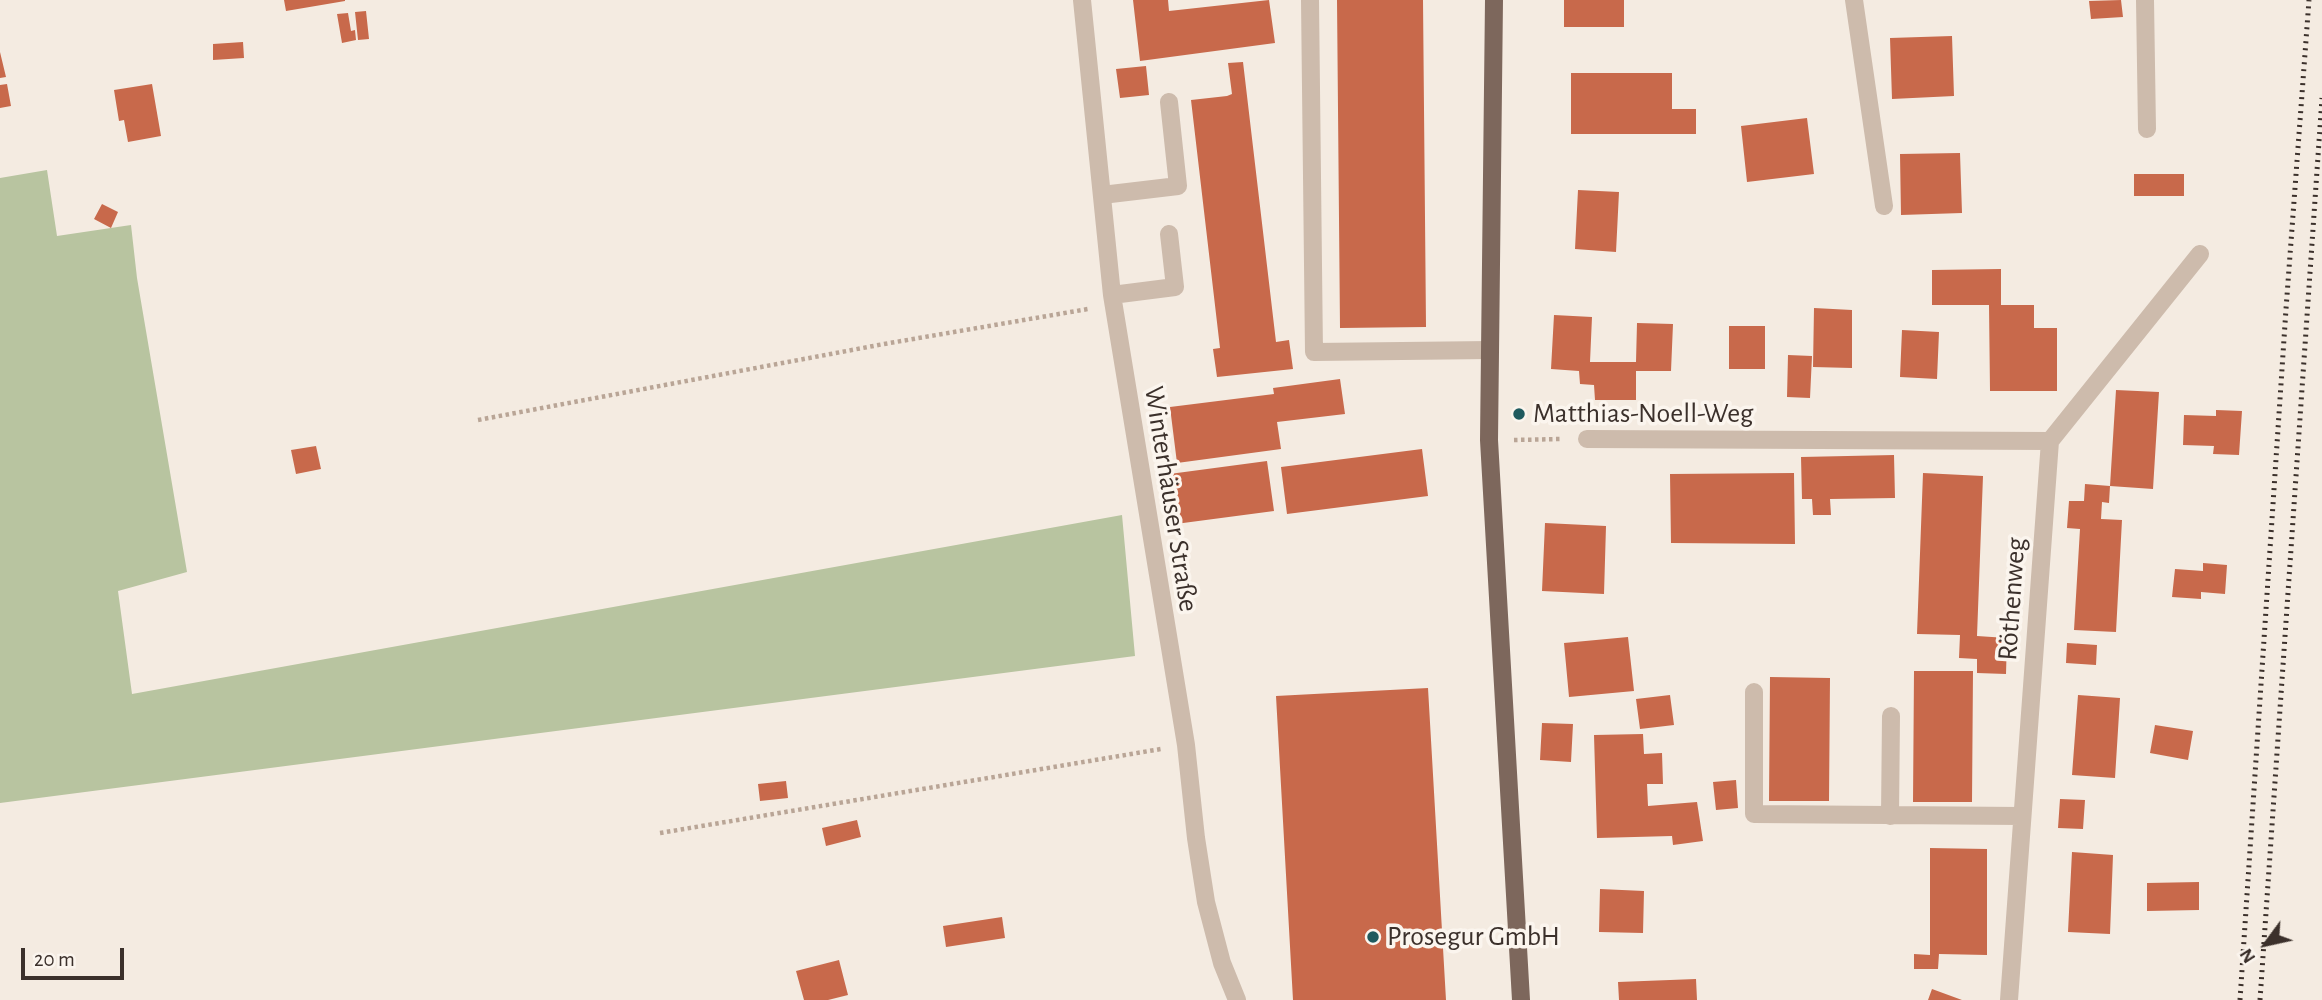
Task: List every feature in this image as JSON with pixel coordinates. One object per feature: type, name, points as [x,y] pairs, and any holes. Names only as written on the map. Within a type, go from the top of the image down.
[{"type":"main road","points":[[1494,0],[1489,440],[1521,1000]]},
{"type":"street","name":"Winterhäuser Straße","points":[[1082,0],[1112,300],[1186,745],[1206,902],[1222,963],[1237,1000]]},
{"type":"street","points":[[1310,0],[1314,352],[1490,350]]},
{"type":"street","points":[[1854,0],[1884,206]]},
{"type":"street","points":[[2145,0],[2147,129]]},
{"type":"street","points":[[1102,195],[1178,186],[1169,102]]},
{"type":"street","points":[[1112,300],[1175,288],[1169,234]]},
{"type":"street","points":[[1587,439],[2050,441],[2200,254]]},
{"type":"street","name":"Röthenweg","points":[[2008,1000],[2050,441]]},
{"type":"street","points":[[1754,692],[1754,814],[2022,816]]},
{"type":"street","points":[[1890,816],[1891,716]]},
{"type":"path","points":[[478,420],[1112,300]]},
{"type":"path","points":[[1489,440],[1587,439]]},
{"type":"path","points":[[660,832],[1186,745]]},
{"type":"green space","points":[[47,170],[57,236],[131,225],[137,278],[187,572],[118,591],[132,694],[1122,515],[1135,656],[0,803],[0,178]]},
{"type":"building","points":[[284,0],[345,0],[345,1],[286,11]]},
{"type":"building","points":[[1133,0],[1168,0],[1169,11],[1269,0],[1275,43],[1140,61]]},
{"type":"building","points":[[1337,0],[1423,0],[1426,327],[1340,328]]},
{"type":"building","points":[[1564,0],[1624,0],[1624,27],[1564,27]]},
{"type":"building","points":[[2121,0],[2123,17],[2091,19],[2089,1]]},
{"type":"building","points":[[366,11],[369,39],[358,40],[355,12]]},
{"type":"building","points":[[348,13],[351,31],[355,30],[356,40],[342,43],[337,14]]},
{"type":"building","points":[[1952,36],[1954,96],[1892,99],[1890,38]]},
{"type":"building","points":[[243,42],[244,58],[213,60],[213,44]]},
{"type":"building","points":[[0,52],[6,77],[0,78]]},
{"type":"building","points":[[1243,62],[1276,342],[1289,340],[1293,369],[1217,377],[1213,349],[1220,348],[1191,100],[1232,94],[1228,63]]},
{"type":"building","points":[[1146,66],[1149,95],[1120,98],[1116,69]]},
{"type":"building","points":[[1571,73],[1672,73],[1672,109],[1696,109],[1696,134],[1571,134]]},
{"type":"building","points":[[7,84],[11,106],[0,108],[0,85]]},
{"type":"building","points":[[152,84],[161,136],[128,142],[124,120],[119,121],[114,90]]},
{"type":"building","points":[[1807,118],[1814,174],[1747,182],[1741,126]]},
{"type":"building","points":[[1960,153],[1962,213],[1901,215],[1900,154]]},
{"type":"building","points":[[2134,174],[2184,174],[2184,196],[2134,196]]},
{"type":"building","points":[[1578,190],[1619,192],[1616,252],[1575,249]]},
{"type":"building","points":[[102,204],[118,212],[111,228],[94,219]]},
{"type":"building","points":[[2001,269],[2001,305],[2034,305],[2034,328],[2057,328],[2057,391],[1990,391],[1989,305],[1932,305],[1932,270]]},
{"type":"building","points":[[1814,308],[1852,310],[1852,368],[1813,367]]},
{"type":"building","points":[[1554,315],[1592,317],[1590,362],[1636,362],[1637,323],[1673,324],[1671,371],[1636,371],[1636,400],[1595,400],[1594,385],[1580,384],[1579,371],[1551,369]]},
{"type":"building","points":[[1729,326],[1765,326],[1765,369],[1729,369]]},
{"type":"building","points":[[1902,330],[1939,332],[1937,379],[1900,377]]},
{"type":"building","points":[[1788,355],[1812,356],[1810,398],[1787,397]]},
{"type":"building","points":[[1340,379],[1345,414],[1277,422],[1281,449],[1177,463],[1170,407],[1274,394],[1273,388]]},
{"type":"building","points":[[2116,390],[2159,392],[2153,489],[2110,486]]},
{"type":"building","points":[[2216,410],[2242,411],[2239,455],[2213,454],[2214,446],[2183,445],[2184,415],[2216,416]]},
{"type":"building","points":[[316,446],[321,469],[296,474],[291,450]]},
{"type":"building","points":[[1422,449],[1428,496],[1287,514],[1281,467]]},
{"type":"building","points":[[1894,455],[1895,498],[1830,499],[1831,515],[1813,515],[1812,499],[1802,499],[1801,457]]},
{"type":"building","points":[[1267,461],[1274,511],[1168,525],[1162,475]]},
{"type":"building","points":[[1794,473],[1795,544],[1671,543],[1670,474]]},
{"type":"building","points":[[1923,473],[1983,476],[1977,636],[2007,638],[2006,674],[1977,673],[1977,659],[1959,658],[1960,635],[1917,634]]},
{"type":"building","points":[[2085,484],[2110,486],[2109,503],[2102,502],[2101,519],[2122,520],[2116,632],[2074,630],[2080,529],[2067,528],[2069,501],[2084,501]]},
{"type":"building","points":[[1545,523],[1606,526],[1604,594],[1542,591]]},
{"type":"building","points":[[2203,563],[2227,565],[2225,594],[2201,592],[2201,599],[2172,597],[2175,569],[2203,571]]},
{"type":"building","points":[[1628,637],[1634,691],[1569,697],[1564,643]]},
{"type":"building","points":[[2067,643],[2097,645],[2096,665],[2066,663]]},
{"type":"building","points":[[1914,671],[1973,671],[1972,802],[1913,802]]},
{"type":"building","points":[[1770,677],[1830,678],[1829,801],[1769,801]]},
{"type":"building","points":[[1428,688],[1446,1000],[1293,1000],[1276,696]]},
{"type":"building","points":[[1670,695],[1674,725],[1640,729],[1636,699]]},
{"type":"building","points":[[2078,695],[2120,698],[2115,778],[2072,775]]},
{"type":"building","points":[[1542,723],[1573,724],[1571,762],[1540,760]]},
{"type":"building","points":[[2155,725],[2193,731],[2188,760],[2150,753]]},
{"type":"building","points":[[1643,734],[1644,754],[1662,753],[1663,784],[1647,784],[1648,806],[1697,802],[1703,841],[1673,845],[1672,836],[1597,838],[1594,735]]},
{"type":"building","points":[[1736,780],[1738,808],[1716,810],[1713,782]]},
{"type":"building","points":[[786,781],[788,798],[760,801],[758,784]]},
{"type":"building","points":[[2060,799],[2085,800],[2083,829],[2058,828]]},
{"type":"building","points":[[857,820],[861,837],[826,846],[822,828]]},
{"type":"building","points":[[1930,848],[1987,849],[1987,955],[1939,954],[1938,969],[1914,969],[1914,954],[1930,955]]},
{"type":"building","points":[[2072,852],[2113,855],[2110,934],[2068,932]]},
{"type":"building","points":[[2199,882],[2199,910],[2147,911],[2147,883]]},
{"type":"building","points":[[1600,889],[1644,891],[1643,933],[1599,932]]},
{"type":"building","points":[[1002,917],[1005,938],[946,947],[943,926]]},
{"type":"building","points":[[839,960],[848,995],[828,1000],[804,1000],[796,971]]},
{"type":"building","points":[[1696,979],[1697,1000],[1619,1000],[1618,982]]},
{"type":"building","points":[[1932,989],[1962,1000],[1928,1000]]},
{"type":"railway","points":[[2240,1000],[2309,0]]},
{"type":"railway","points":[[2260,1000],[2322,98]]},
{"type":"place","name":"Matthias-Noell-Weg","points":[[1519,414]]},
{"type":"place","name":"Prosegur GmbH","points":[[1373,937]]}]
